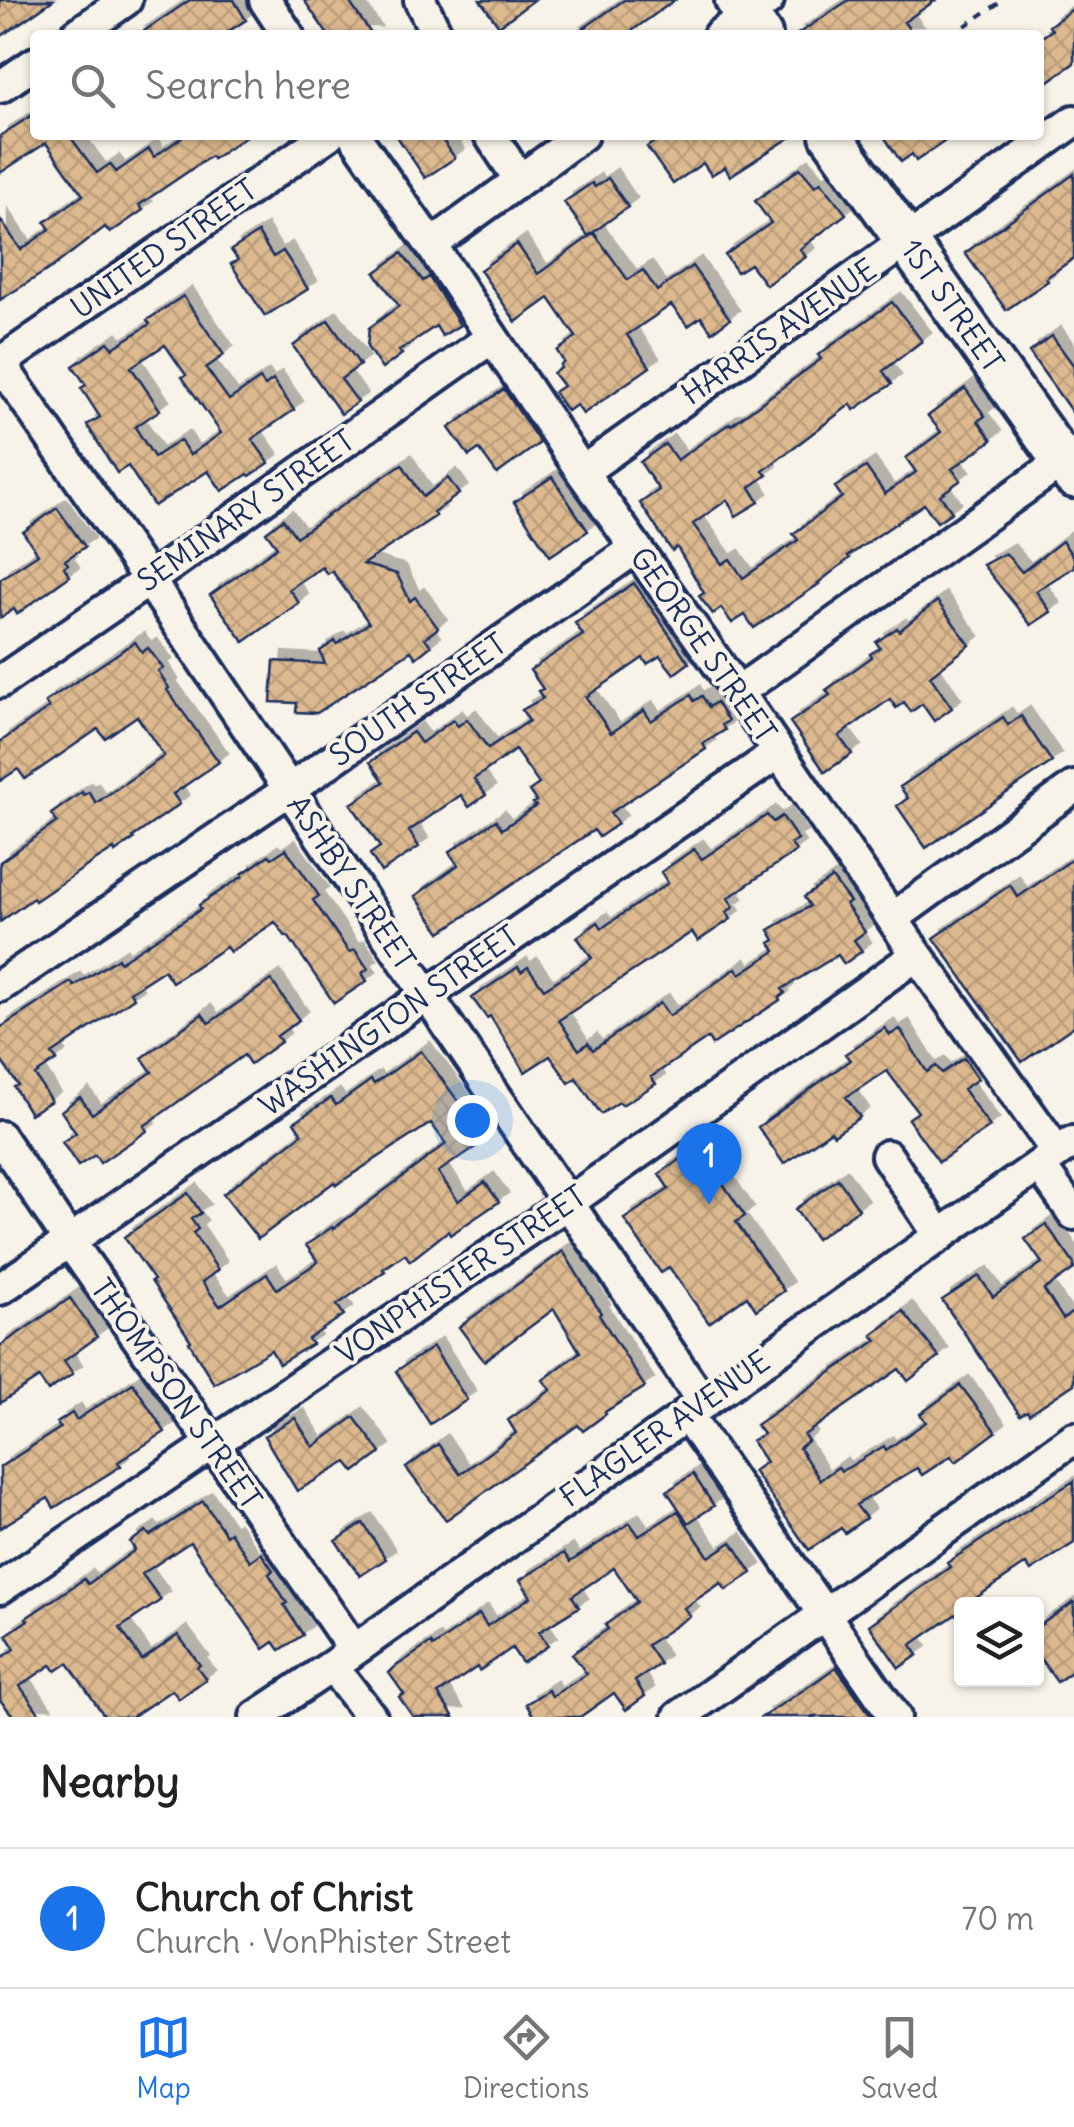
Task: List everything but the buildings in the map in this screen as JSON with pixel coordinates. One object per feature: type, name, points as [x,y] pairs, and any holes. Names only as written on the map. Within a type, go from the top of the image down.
[{"type":"main road","name":"1ST STREET","points":[[835,140],[1070,464]]},
{"type":"street","points":[[83,30],[126,0]]},
{"type":"street","points":[[265,0],[285,30]]},
{"type":"street","points":[[420,0],[435,30]]},
{"type":"street","points":[[0,88],[30,67]]},
{"type":"street","name":"HARRIS AVENUE","points":[[582,472],[1074,121]]},
{"type":"street","name":"UNITED STREET","points":[[0,363],[321,140]]},
{"type":"street","name":"GEORGE STREET","points":[[358,140],[582,472],[1057,1153],[1074,1214]]},
{"type":"street","points":[[493,140],[520,180]]},
{"type":"street","points":[[431,245],[575,140]]},
{"type":"street","name":"SEMINARY STREET","points":[[0,682],[491,338]]},
{"type":"street","name":"ASHBY STREET","points":[[0,363],[569,1202],[694,1408],[895,1717]]},
{"type":"street","points":[[738,692],[1070,464]]},
{"type":"street","name":"SOUTH STREET","points":[[0,986],[636,548]]},
{"type":"street","name":"WASHINGTON STREET","points":[[0,1289],[778,753]]},
{"type":"street","points":[[893,918],[1074,787]]},
{"type":"street","name":"VONPHISTER STREET","points":[[0,1588],[569,1202],[917,954]]},
{"type":"street","name":"THOMPSON STREET","points":[[0,1137],[213,1444],[343,1658],[371,1717]]},
{"type":"street","name":"FLAGLER AVENUE","points":[[256,1717],[1057,1153]]},
{"type":"street","points":[[888,1156],[940,1236]]},
{"type":"street","points":[[679,1717],[1074,1438]]},
{"type":"path","points":[[959,30],[1003,0]]},
{"type":"place","name":"Church of Christ","points":[[709,1205]]}]
